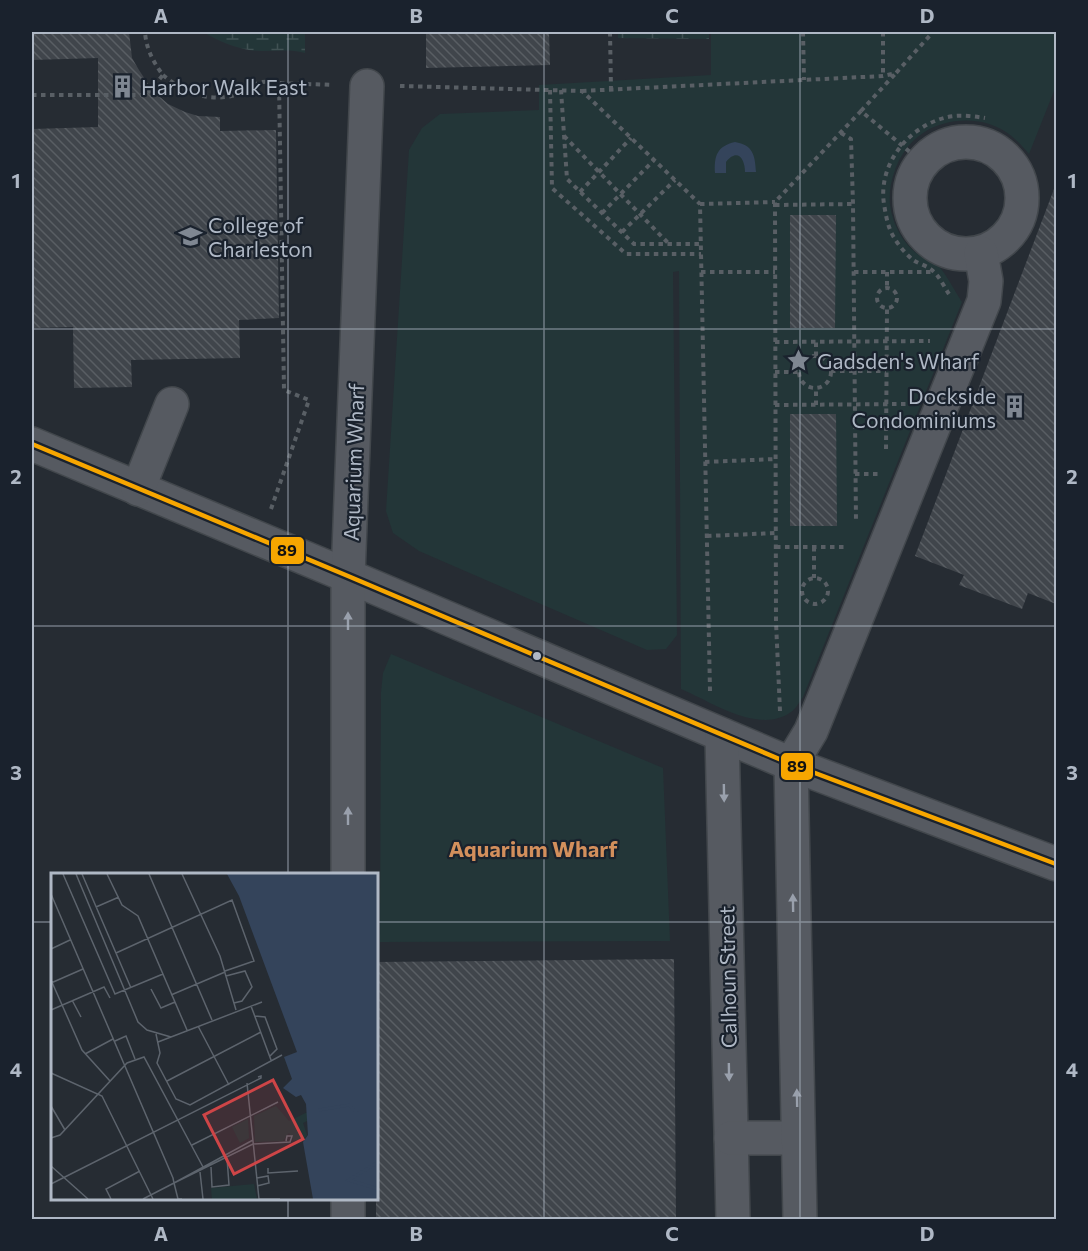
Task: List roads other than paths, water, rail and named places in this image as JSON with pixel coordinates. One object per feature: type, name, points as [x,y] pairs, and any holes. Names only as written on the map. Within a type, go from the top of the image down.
[{"type":"street","name":"Aquarium Wharf","points":[[348,873],[348,576],[367,86]]},
{"type":"street","points":[[973,142],[994,148],[1010,163],[1020,183],[1021,205],[1015,226],[1000,243],[981,253],[959,254],[938,248],[921,233],[911,213],[910,191],[917,170],[912,154],[931,153],[951,143],[973,142]]},
{"type":"street","points":[[800,1220],[790,764],[810,732],[984,301],[986,281],[981,253]]},
{"type":"street","points":[[138,489],[172,404]]},
{"type":"street","points":[[32,444],[790,764],[1056,864]]},
{"type":"street","name":"Calhoun Street","points":[[722,735],[732,1220]]},
{"type":"street","points":[[731,1138],[798,1137]]},
{"type":"street","points":[[348,1200],[348,1220]]},
{"type":"water","points":[[735,142],[741,143],[752,152],[756,172],[745,172],[742,159],[737,155],[726,162],[726,173],[715,173],[716,157],[720,149]]},
{"type":"place","name":"Harbor Walk East","points":[[123,86]]},
{"type":"place","name":"College of Charleston","points":[[190,236]]},
{"type":"place","name":"Gadsden's Wharf","points":[[799,360]]},
{"type":"place","name":"Dockside Condominiums","points":[[1014,407]]},
{"type":"district","name":"Aquarium Wharf","points":[[533,848]]}]
